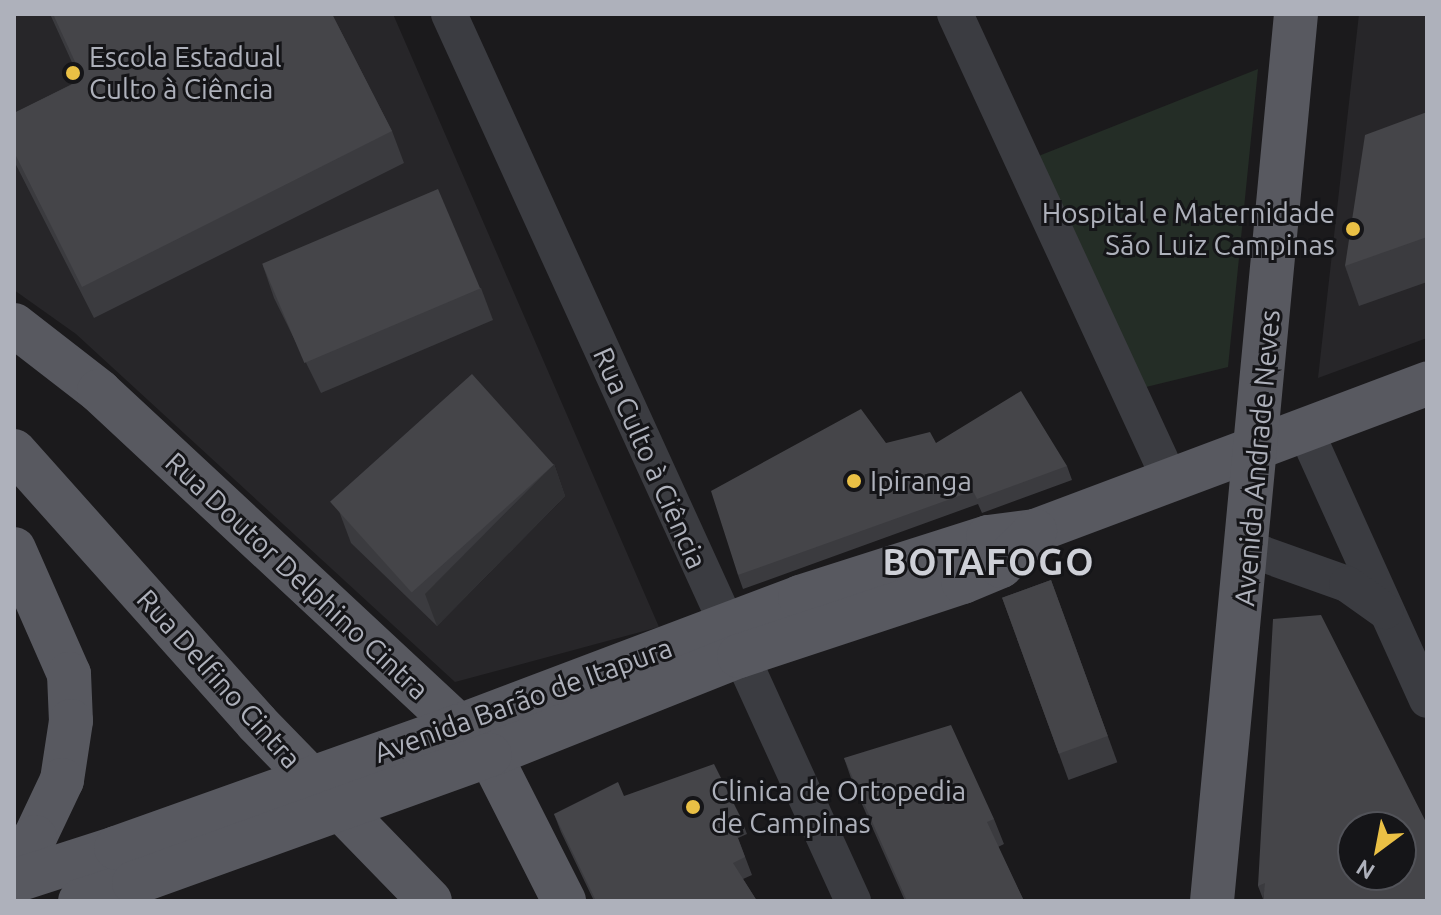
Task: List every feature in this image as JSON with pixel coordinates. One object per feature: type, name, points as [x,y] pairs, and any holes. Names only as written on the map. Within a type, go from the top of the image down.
[{"type":"main road","name":"Avenida Andrade Neves","points":[[1212,901],[1221,840],[1249,549],[1296,14]]},
{"type":"main road","name":"Rua Doutor Delphino Cintra","points":[[14,325],[99,391],[474,740],[564,901]]},
{"type":"main road","name":"Avenida Barão de Itapura","points":[[14,881],[125,865],[474,740],[732,640],[988,571],[1001,566],[1035,531],[1306,432],[1427,384]]},
{"type":"main road","name":"Rua Delfino Cintra","points":[[14,451],[257,723],[430,901]]},
{"type":"main road","points":[[14,549],[69,674],[71,721],[62,780],[35,837],[14,861]]},
{"type":"main road","points":[[1221,840],[1240,884],[1238,901]]},
{"type":"main road","name":"Avenida Barão de Itapura","points":[[82,901],[125,865]]},
{"type":"street","name":"Rua Culto à Ciência","points":[[449,14],[853,901]]},
{"type":"street","points":[[955,14],[1170,480]]},
{"type":"street","points":[[1306,432],[1427,700]]},
{"type":"street","points":[[1249,549],[1347,584],[1386,612]]},
{"type":"shaded area","points":[[14,14],[393,14],[659,627],[455,682],[76,334],[14,290]]},
{"type":"shaded area","name":"Hospital e Maternidade São Luiz Campinas","points":[[1359,14],[1427,14],[1427,338],[1318,378]]},
{"type":"shaded area","points":[[1258,69],[1228,367],[1146,387],[1036,157]]},
{"type":"building","points":[[53,14],[332,14],[392,131],[82,287],[14,152],[14,113],[83,79]]},
{"type":"building","points":[[1427,112],[1427,237],[1345,266],[1365,135]]},
{"type":"building","points":[[438,189],[480,288],[304,363],[262,264]]},
{"type":"building","points":[[472,374],[554,465],[412,592],[330,502]]},
{"type":"building","points":[[1021,391],[1067,466],[977,499],[973,491],[738,575],[711,491],[861,409],[886,443],[930,432],[936,443]]},
{"type":"building","points":[[1051,580],[1108,736],[1059,754],[1002,598]]},
{"type":"building","points":[[1321,615],[1427,824],[1427,901],[1263,901],[1265,883],[1258,886],[1273,619]]},
{"type":"building","points":[[951,725],[994,819],[987,822],[1024,901],[907,901],[844,758]]},
{"type":"building","points":[[714,764],[740,816],[731,820],[745,857],[733,863],[757,901],[596,901],[554,814],[618,782],[624,796]]},
{"type":"place","name":"Escola Estadual Culto à Ciência","points":[[73,73]]},
{"type":"place","name":"Hospital e Maternidade São Luiz Campinas","points":[[1353,229]]},
{"type":"place","name":"Ipiranga","points":[[854,481]]},
{"type":"place","name":"Clinica de Ortopedia de Campinas","points":[[693,807]]},
{"type":"district","name":"BOTAFOGO","points":[[989,562]]}]
